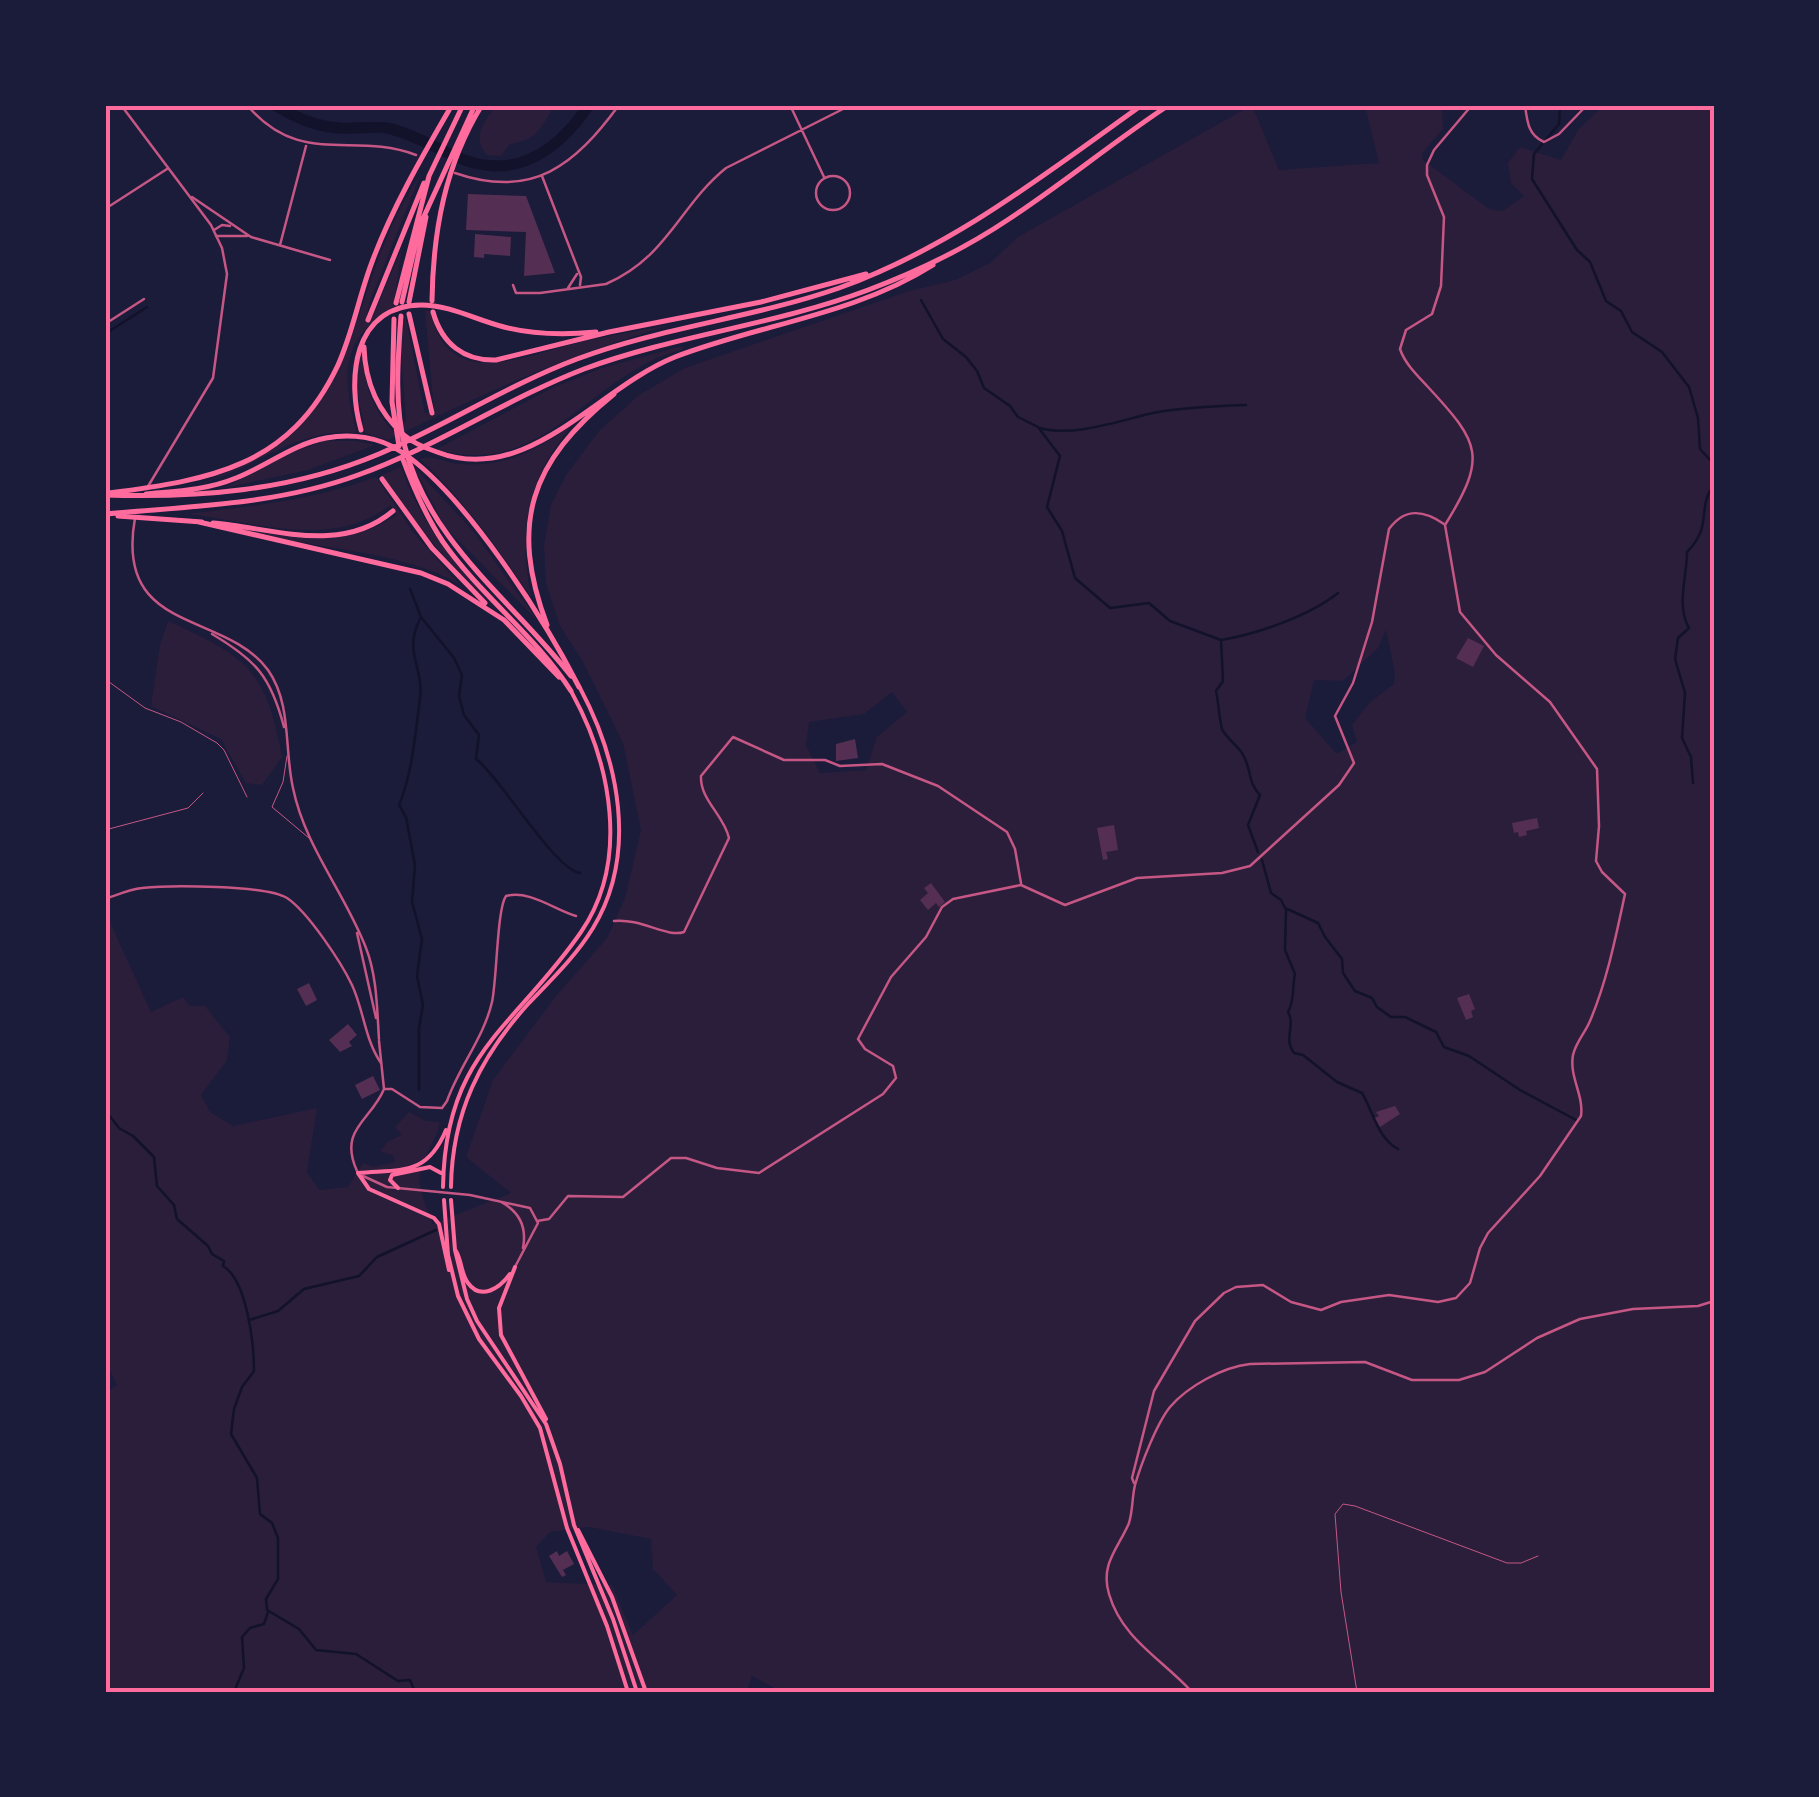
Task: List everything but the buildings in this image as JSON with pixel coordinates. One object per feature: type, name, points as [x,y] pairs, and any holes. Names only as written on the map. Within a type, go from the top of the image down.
[{"type":"highway","points":[[105,494],[211,477],[256,456],[294,426],[320,396],[338,365],[376,249],[452,105]]},
{"type":"highway","points":[[368,320],[419,192],[463,105]]},
{"type":"highway","points":[[428,176],[403,302],[417,236],[437,184],[478,105]]},
{"type":"highway","points":[[105,494],[215,494],[274,486],[327,472],[380,453],[527,380],[597,352],[814,296],[888,267],[998,209],[1142,105]]},
{"type":"highway","points":[[364,346],[372,389],[385,413],[407,438],[462,460],[494,459],[523,451],[634,378],[689,352],[855,303],[904,281],[1022,210],[1169,105]]},
{"type":"highway","points":[[432,301],[433,256],[444,190],[462,136]]},
{"type":"highway","points":[[105,514],[236,504],[331,484],[385,464],[546,385],[601,363],[817,308],[953,252]]},
{"type":"highway","points":[[433,312],[438,328],[456,350],[482,360],[509,359],[609,332],[734,308],[888,267]]},
{"type":"highway","points":[[361,430],[352,388],[358,350],[378,323],[408,307],[445,308],[531,333],[609,332]]},
{"type":"highway","points":[[409,314],[432,413]]},
{"type":"highway","points":[[571,691],[534,640],[459,563],[416,495],[400,448],[394,414],[397,318],[405,447],[434,516],[458,550],[580,687]]},
{"type":"highway","points":[[550,633],[535,594],[528,558],[528,524],[533,502],[557,451],[592,412],[634,378]]},
{"type":"highway","points":[[123,496],[218,485],[314,440],[350,436],[384,443],[419,464],[498,558],[550,633],[580,687]]},
{"type":"highway","points":[[382,479],[432,548],[571,691]]},
{"type":"highway","points":[[105,514],[330,536],[369,527],[393,511]]},
{"type":"highway","points":[[200,522],[421,572],[461,591],[504,620]]},
{"type":"main road","points":[[451,1187],[455,1134],[465,1098],[478,1072],[505,1032],[587,937],[612,882],[619,827],[615,781],[602,734],[580,687]]},
{"type":"main road","points":[[571,691],[593,738],[606,783],[610,842],[604,880],[581,932],[500,1026],[476,1060],[436,1153],[425,1162],[405,1168],[358,1173],[368,1189],[425,1212],[439,1224],[447,1264],[471,1324],[540,1428],[572,1543],[607,1626],[628,1692]]},
{"type":"main road","points":[[444,1187],[451,1116]]},
{"type":"main road","points":[[398,1188],[390,1180],[392,1175],[430,1167],[444,1176]]},
{"type":"main road","points":[[444,1200],[455,1284]]},
{"type":"main road","points":[[451,1200],[455,1250],[464,1292],[477,1321],[546,1424],[573,1521],[614,1619],[637,1692]]},
{"type":"main road","points":[[455,1250],[468,1284],[482,1291],[497,1289],[516,1266]]},
{"type":"main road","points":[[516,1266],[499,1308],[501,1335],[546,1415],[546,1424]]},
{"type":"main road","points":[[573,1521],[612,1597],[646,1692]]},
{"type":"street","points":[[120,105],[213,230],[225,258],[228,282],[216,367],[208,388],[139,503],[133,540],[138,572],[153,597],[176,617],[244,654],[264,675],[277,701],[295,800],[309,838],[356,927],[371,988],[384,1088],[355,1129],[351,1157],[358,1173],[375,1184],[498,1200],[530,1208],[537,1221]]},
{"type":"street","points":[[247,105],[266,124],[307,144],[332,148],[389,147],[416,155]]},
{"type":"street","points":[[455,172],[500,182],[542,175],[583,151],[620,105]]},
{"type":"street","points":[[790,105],[825,178]]},
{"type":"street","points":[[513,284],[516,293],[566,290],[616,280],[650,256],[726,168],[850,105]]},
{"type":"street","points":[[1135,1485],[1132,1478],[1154,1391],[1195,1320],[1224,1292],[1263,1285],[1291,1302],[1320,1310],[1341,1302],[1389,1295],[1438,1302],[1456,1298],[1470,1283],[1488,1233],[1540,1176],[1581,1116],[1573,1053],[1589,1023],[1611,960],[1625,894],[1596,861],[1598,768],[1550,702],[1496,655],[1460,612],[1445,525],[1468,488],[1473,470],[1472,444],[1466,430],[1403,356],[1400,342],[1406,330],[1432,314],[1441,286],[1444,217],[1427,175],[1427,165],[1434,150],[1472,105]]},
{"type":"street","points":[[1525,105],[1528,128],[1541,142],[1559,134],[1587,105]]},
{"type":"street","points":[[280,246],[307,144]]},
{"type":"street","points":[[105,209],[168,168]]},
{"type":"street","points":[[542,175],[579,275],[578,287]]},
{"type":"street","points":[[835,176],[848,184],[849,200],[841,208],[829,210],[820,204],[816,192],[825,178],[835,176]]},
{"type":"street","points":[[187,194],[248,236],[330,260]]},
{"type":"street","points":[[213,230],[226,225],[236,229]]},
{"type":"street","points":[[216,236],[248,236]]},
{"type":"street","points":[[579,275],[596,286]]},
{"type":"street","points":[[566,290],[579,275]]},
{"type":"street","points":[[105,324],[144,299]]},
{"type":"street","points":[[537,1221],[549,1219],[568,1196],[611,1199],[632,1193],[671,1158],[759,1173],[891,1087],[896,1078],[892,1066],[858,1040],[884,990],[926,937],[942,907],[952,900],[1021,885],[1065,905],[1137,878],[1222,874],[1250,866],[1339,786],[1354,763],[1335,716],[1353,683],[1372,622],[1393,522],[1414,511],[1445,525]]},
{"type":"street","points":[[614,921],[627,919],[650,924],[671,934],[684,932],[729,838],[726,826],[702,791],[700,776],[732,736],[784,760],[818,760],[840,766],[882,764],[938,786],[1006,832],[1019,864],[1021,885]]},
{"type":"street","points":[[105,899],[139,888],[244,889],[287,898],[344,968],[364,1016],[370,1044],[382,1064]]},
{"type":"street","points":[[384,1088],[432,1110],[442,1108],[447,1101],[489,1013],[500,942],[499,912],[506,896],[532,896],[548,908],[576,916]]},
{"type":"street","points":[[498,1200],[512,1208],[522,1222],[522,1255]]},
{"type":"street","points":[[516,1266],[537,1221]]},
{"type":"street","points":[[1192,1692],[1130,1636],[1110,1598],[1105,1579],[1106,1565],[1131,1517],[1135,1485],[1169,1408],[1233,1366],[1365,1362],[1412,1380],[1459,1380],[1485,1372],[1537,1338],[1580,1319],[1714,1301]]},
{"type":"lane","points":[[105,679],[146,708],[181,722],[216,743],[224,750],[247,797]]},
{"type":"lane","points":[[288,752],[283,782],[272,807],[309,838]]},
{"type":"lane","points":[[105,830],[188,808],[203,793]]},
{"type":"lane","points":[[1357,1692],[1341,1592],[1335,1514],[1338,1507],[1349,1504],[1507,1563],[1521,1563],[1538,1556]]},
{"type":"shaded area","points":[[496,105],[554,105],[538,131],[527,140],[510,144],[501,156],[487,155],[480,142],[481,130]]},
{"type":"shaded area","points":[[1252,105],[1279,170],[1379,163],[1365,105],[1442,105],[1443,129],[1422,153],[1423,160],[1489,209],[1503,211],[1524,196],[1511,183],[1508,163],[1520,147],[1561,160],[1578,130],[1604,105],[1714,105],[1714,1692],[782,1692],[752,1676],[747,1692],[105,1692],[105,1393],[117,1385],[105,1360],[105,911],[151,1012],[183,997],[190,1006],[205,1006],[230,1037],[227,1060],[201,1095],[210,1112],[233,1126],[317,1108],[307,1172],[319,1190],[348,1187],[363,1163],[373,1167],[395,1162],[392,1155],[380,1151],[388,1141],[402,1135],[395,1127],[409,1112],[426,1121],[440,1122],[420,1176],[433,1224],[511,1193],[466,1157],[493,1080],[556,996],[607,938],[625,898],[641,830],[623,743],[583,662],[560,626],[546,584],[544,545],[551,505],[566,475],[599,431],[639,395],[685,368],[909,291],[955,280],[990,263],[1018,237]],"holes":[[[1386,630],[1394,684],[1370,702],[1352,725],[1357,742],[1337,754],[1305,718],[1314,680],[1343,681],[1378,648]],[[892,692],[907,712],[877,737],[866,770],[820,773],[806,745],[809,722],[864,714]],[[589,1527],[651,1539],[653,1569],[677,1595],[633,1635],[612,1585],[546,1582],[536,1547],[550,1532]]]},
{"type":"shaded area","points":[[421,173],[366,320],[373,316],[402,248],[393,308],[362,333],[349,362],[349,395],[357,433],[314,436],[195,485],[254,459],[296,429],[324,394],[344,356],[394,222]]},
{"type":"shaded area","points":[[425,311],[431,311],[440,337],[453,353],[471,361],[515,360],[592,339],[674,324],[528,376],[388,440],[365,433],[355,378],[362,347],[366,382],[380,415],[395,433],[406,421],[401,352],[405,314],[425,414],[434,410]]},
{"type":"shaded area","points":[[682,346],[683,349],[656,358],[626,375],[527,443],[500,452],[470,455],[437,449],[550,389],[602,368]]},
{"type":"shaded area","points":[[572,425],[545,465],[530,505],[526,548],[531,597],[465,508],[420,459],[475,465],[505,460],[532,450]]},
{"type":"shaded area","points":[[324,441],[375,445],[308,470],[224,488],[293,452]]},
{"type":"shaded area","points":[[401,467],[440,542],[495,608],[449,561],[394,494],[382,475]]},
{"type":"shaded area","points":[[415,468],[473,531],[537,620],[444,526]]},
{"type":"shaded area","points":[[376,477],[412,531],[460,585],[437,573],[384,557],[241,529],[302,538],[340,537],[378,526],[397,515],[390,505],[368,519],[318,530],[187,514],[306,497]]},
{"type":"shaded area","points":[[168,621],[235,657],[260,685],[269,704],[282,757],[262,785],[246,783],[221,739],[151,706],[160,645]]},
{"type":"waterway","points":[[275,105],[331,127],[387,128],[459,158],[499,166],[517,163],[549,148],[589,105]]},
{"type":"waterway","points":[[1560,105],[1559,124],[1534,154],[1532,179],[1577,250],[1590,262],[1606,301],[1621,311],[1632,332],[1662,352],[1689,387],[1698,418],[1700,449],[1714,464]]},
{"type":"waterway","points":[[921,300],[943,339],[966,357],[984,388],[1010,406],[1018,417],[1038,427],[1060,456],[1047,507],[1062,531],[1075,578],[1110,608],[1149,603],[1170,621],[1221,640],[1223,681],[1216,691],[1220,722],[1245,759],[1260,795],[1248,825],[1258,852]]},
{"type":"waterway","points":[[105,334],[147,307]]},
{"type":"waterway","points":[[1040,428],[1068,431],[1169,410],[1246,405]]},
{"type":"waterway","points":[[1693,783],[1691,757],[1682,738],[1685,693],[1675,659],[1678,638],[1689,628],[1683,601],[1687,552],[1700,533],[1706,501],[1714,485]]},
{"type":"waterway","points":[[410,589],[421,617],[454,658],[462,675],[459,696],[464,715],[479,735],[476,759],[556,856],[580,873]]},
{"type":"waterway","points":[[1221,640],[1282,623],[1338,593]]},
{"type":"waterway","points":[[419,1090],[423,1005],[417,976],[422,939],[412,902],[415,865],[406,817],[399,805],[410,766],[420,699],[413,640],[421,617]]},
{"type":"waterway","points":[[1262,860],[1271,893],[1285,908],[1318,923],[1342,959],[1343,973],[1355,991],[1372,998],[1391,1017],[1405,1017],[1436,1032],[1444,1047],[1469,1056],[1576,1120]]},
{"type":"waterway","points":[[1286,909],[1285,950],[1295,974],[1288,1012],[1291,1048],[1337,1082],[1362,1093],[1381,1132],[1398,1149]]},
{"type":"waterway","points":[[105,1110],[119,1128],[154,1157],[157,1186],[174,1205],[177,1219],[224,1261],[223,1266],[231,1273],[243,1298],[251,1330],[254,1371],[242,1387],[231,1434],[257,1478],[260,1514],[272,1523],[278,1538],[278,1579],[266,1599],[267,1610],[299,1629],[316,1650],[356,1654],[398,1681],[410,1680],[415,1692]]},
{"type":"waterway","points":[[249,1320],[278,1311],[304,1289],[359,1276],[377,1257],[436,1230]]},
{"type":"waterway","points":[[234,1692],[244,1668],[242,1637],[250,1628],[264,1624],[268,1612]]}]
